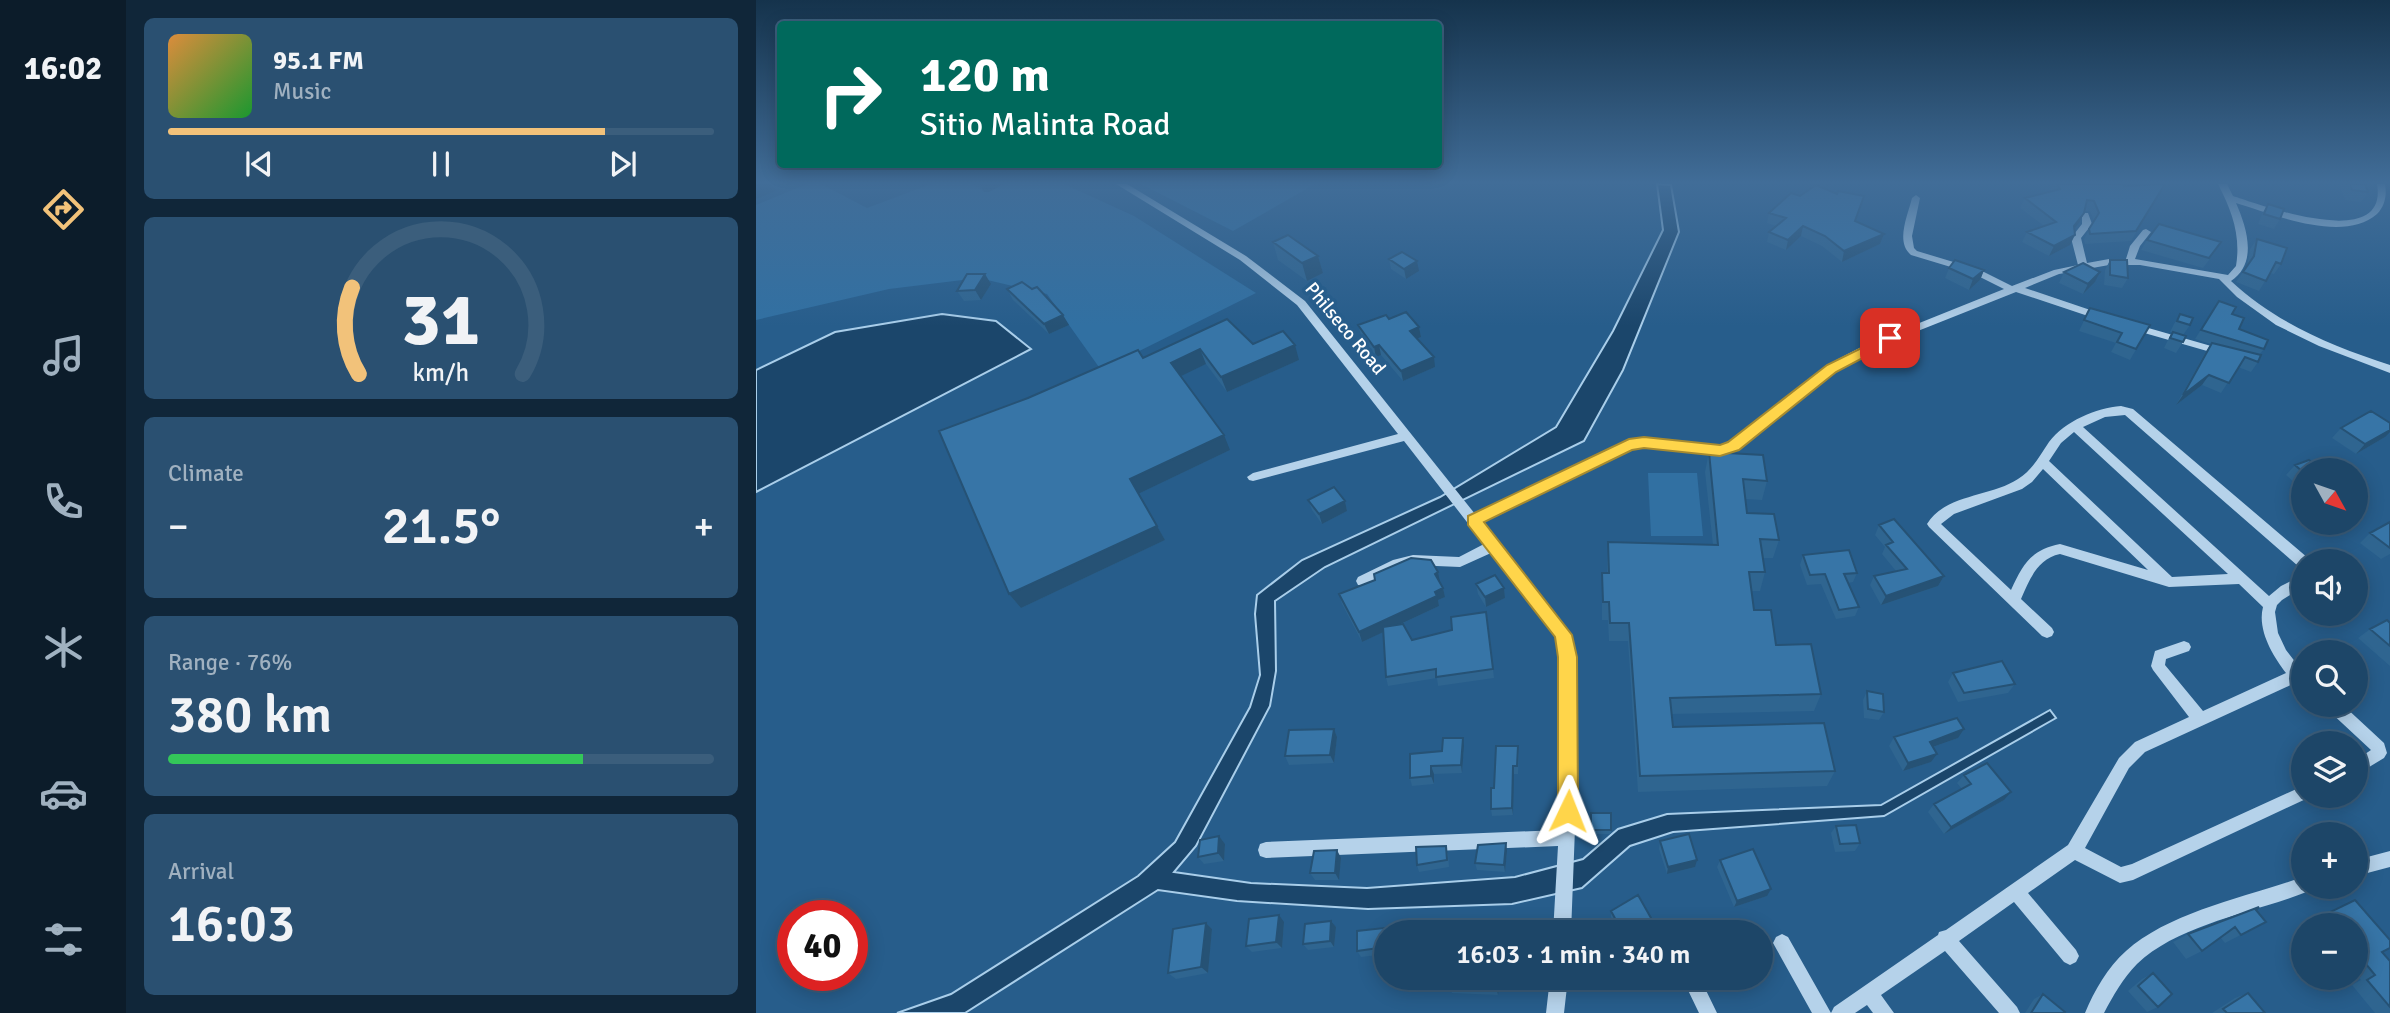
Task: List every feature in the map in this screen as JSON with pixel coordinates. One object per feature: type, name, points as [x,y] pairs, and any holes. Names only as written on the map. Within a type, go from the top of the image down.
[{"type":"street","name":"Philseco Road","points":[[1199,231],[1243,258],[1288,292],[1316,320],[1563,635],[1567,657],[1563,920]]},
{"type":"street","points":[[1908,231],[1909,249],[1914,253],[1977,272],[2012,289],[2078,311],[2227,354]]},
{"type":"street","points":[[2081,231],[2076,238],[2084,266]]},
{"type":"street","points":[[2223,278],[2237,273],[2243,256],[2241,231]]},
{"type":"street","points":[[2130,261],[2135,246],[2146,232]]},
{"type":"street","points":[[1472,517],[1629,445],[1644,443],[1720,451],[1733,446],[1838,365],[1905,331],[2012,289],[2084,266],[2130,261],[2168,265],[2223,278],[2246,301],[2275,321],[2317,342],[2390,369]]},
{"type":"street","points":[[2048,632],[1933,524],[1942,514],[2020,484],[2043,462],[2058,439],[2076,427],[2117,409],[2129,412],[2291,552]]},
{"type":"street","points":[[2076,427],[2270,605]]},
{"type":"street","points":[[1253,477],[1407,436]]},
{"type":"street","points":[[2043,462],[2169,582]]},
{"type":"street","points":[[1363,581],[1385,569],[1413,559],[1460,562],[1494,545]]},
{"type":"street","points":[[2013,601],[2031,563],[2043,552],[2052,549],[2072,550],[2169,582],[2241,579]]},
{"type":"street","points":[[2291,587],[2277,595],[2270,605],[2270,624],[2276,646],[2291,666]]},
{"type":"street","points":[[2184,647],[2160,655],[2158,666],[2199,718]]},
{"type":"street","points":[[1840,1013],[2074,851],[2131,756],[2140,747],[2199,718],[2291,682]]},
{"type":"street","points":[[2346,717],[2361,731]]},
{"type":"street","points":[[2368,738],[2379,748],[2379,753],[2368,760]]},
{"type":"street","points":[[2074,851],[2120,875],[2133,872],[2291,799]]},
{"type":"street","points":[[1266,850],[1566,838]]},
{"type":"street","points":[[2368,865],[2390,859]]},
{"type":"street","points":[[2094,1013],[2112,980],[2137,953],[2180,928],[2291,889]]},
{"type":"street","points":[[2017,893],[2070,956]]},
{"type":"street","points":[[1945,938],[2011,1013]]},
{"type":"street","points":[[1782,943],[1822,1013]]},
{"type":"street","points":[[1555,1013],[1558,990]]},
{"type":"street","points":[[1696,990],[1708,1013]]},
{"type":"street","points":[[1868,993],[1885,1013]]},
{"type":"shaded area","points":[[756,231],[1158,231],[1256,293],[1101,370],[1047,294],[979,278],[889,289],[756,320]]},
{"type":"shaded area","points":[[1662,231],[1679,231],[1623,370],[1584,441],[1325,567],[1275,601],[1276,671],[1270,706],[1196,846],[1174,872],[1251,883],[1367,888],[1515,877],[1583,859],[1618,829],[1667,814],[1881,805],[2050,710],[2056,718],[1884,816],[1673,832],[1630,846],[1582,888],[1512,904],[1368,909],[1237,901],[1158,890],[965,1013],[897,1013],[951,994],[1138,876],[1175,842],[1250,707],[1260,675],[1255,614],[1257,595],[1302,560],[1440,497],[1556,427],[1613,331]]},
{"type":"shaded area","points":[[942,314],[996,321],[1031,349],[756,492],[756,370],[835,332]]},
{"type":"shaded area","points":[[1648,473],[1697,473],[1703,536],[1651,536]]},
{"type":"building","points":[[1770,231],[1797,231],[1788,240]]},
{"type":"building","points":[[1815,231],[1878,231],[1884,234],[1844,251]]},
{"type":"building","points":[[2075,231],[2075,235],[2054,246],[2027,232]]},
{"type":"building","points":[[2089,231],[2132,231],[2090,234]]},
{"type":"building","points":[[2154,231],[2184,231],[2221,242],[2209,258],[2147,240]]},
{"type":"building","points":[[1288,235],[1318,256],[1302,263],[1273,242]]},
{"type":"building","points":[[2257,239],[2287,248],[2281,264],[2276,262],[2266,281],[2243,272],[2254,256]]},
{"type":"building","points":[[1402,252],[1417,261],[1404,269],[1389,259]]},
{"type":"building","points":[[1955,260],[1984,270],[1973,279],[1949,268]]},
{"type":"building","points":[[2110,260],[2127,260],[2128,278],[2110,275]]},
{"type":"building","points":[[2083,263],[2100,272],[2088,284],[2064,272]]},
{"type":"building","points":[[967,274],[985,274],[975,290],[957,291]]},
{"type":"building","points":[[1022,282],[1032,289],[1037,287],[1063,315],[1044,324],[1007,289]]},
{"type":"building","points":[[2219,301],[2236,307],[2232,314],[2244,318],[2239,329],[2268,340],[2264,349],[2201,330]]},
{"type":"building","points":[[2090,308],[2150,325],[2136,349],[2117,342],[2122,333],[2084,320]]},
{"type":"building","points":[[1406,312],[1419,327],[1410,331],[1434,357],[1401,371],[1379,345],[1374,347],[1358,325],[1386,315],[1389,319]]},
{"type":"building","points":[[2180,314],[2193,318],[2190,325],[2177,321]]},
{"type":"building","points":[[1227,319],[1253,344],[1283,331],[1295,345],[1221,377],[1200,349],[1171,363],[1224,435],[1130,479],[1157,526],[1009,594],[939,431],[1028,398],[1138,350],[1143,358]]},
{"type":"building","points":[[2173,332],[2186,336],[2183,342],[2170,338]]},
{"type":"building","points":[[2212,343],[2261,355],[2258,362],[2245,357],[2229,383],[2209,375],[2183,395]]},
{"type":"building","points":[[2371,411],[2390,423],[2390,430],[2365,444],[2341,428]]},
{"type":"building","points":[[1709,452],[1763,455],[1767,481],[1743,479],[1747,513],[1774,514],[1779,540],[1760,539],[1765,572],[1749,572],[1754,610],[1771,610],[1776,645],[1811,644],[1821,694],[1670,698],[1673,727],[1824,723],[1835,771],[1640,776],[1629,623],[1610,623],[1609,602],[1603,602],[1602,573],[1609,573],[1608,542],[1718,545]]},
{"type":"building","points":[[1334,487],[1345,501],[1319,514],[1308,500]]},
{"type":"building","points":[[1894,519],[1944,576],[1886,596],[1874,576],[1907,569],[1886,545],[1893,542],[1879,525]]},
{"type":"building","points":[[2390,522],[2390,548],[2370,533]]},
{"type":"building","points":[[1849,550],[1857,573],[1844,574],[1859,607],[1839,610],[1825,574],[1810,575],[1803,555]]},
{"type":"building","points":[[1411,558],[1431,560],[1443,588],[1435,592],[1437,596],[1359,632],[1339,594],[1375,580],[1374,574]]},
{"type":"building","points":[[1495,575],[1504,588],[1485,597],[1476,584]]},
{"type":"building","points":[[1486,612],[1493,669],[1436,677],[1436,669],[1386,677],[1383,627],[1403,624],[1412,640],[1452,630],[1451,617]]},
{"type":"building","points":[[2387,620],[2390,623],[2390,646],[2370,629]]},
{"type":"building","points":[[2002,661],[2015,684],[1964,693],[1953,673]]},
{"type":"building","points":[[1867,691],[1883,694],[1884,712],[1868,709]]},
{"type":"building","points":[[1957,718],[1964,729],[1930,742],[1937,754],[1908,763],[1894,737]]},
{"type":"building","points":[[1334,729],[1330,755],[1285,756],[1289,730]]},
{"type":"building","points":[[1443,738],[1463,738],[1461,765],[1431,766],[1431,776],[1410,778],[1410,754],[1442,751]]},
{"type":"building","points":[[1496,746],[1518,746],[1517,766],[1513,766],[1512,808],[1491,809]]},
{"type":"building","points":[[1987,763],[2011,792],[1951,827],[1934,804],[1971,784],[1964,775]]},
{"type":"building","points":[[1591,813],[1611,813],[1611,830],[1591,830]]},
{"type":"building","points":[[1856,825],[1860,843],[1840,844],[1836,826]]},
{"type":"building","points":[[1689,834],[1697,860],[1668,867],[1660,841]]},
{"type":"building","points":[[1219,836],[1218,853],[1198,857],[1200,840]]},
{"type":"building","points":[[1506,843],[1504,865],[1475,863],[1478,845]]},
{"type":"building","points":[[1446,846],[1447,860],[1417,865],[1416,847]]},
{"type":"building","points":[[1753,849],[1771,889],[1737,901],[1720,860]]},
{"type":"building","points":[[1337,850],[1335,873],[1310,873],[1314,851]]},
{"type":"building","points":[[1638,895],[1651,918],[1616,920],[1611,911]]},
{"type":"building","points":[[2355,900],[2366,913],[2328,913]]},
{"type":"building","points":[[2259,907],[2256,910],[2266,922],[2241,935],[2235,927],[2202,951],[2188,934]]},
{"type":"building","points":[[1279,915],[1276,942],[1246,946],[1249,919]]},
{"type":"building","points":[[2368,915],[2390,940],[2390,948],[2382,952],[2390,961],[2390,1007],[2368,981],[2375,975],[2368,967]]},
{"type":"building","points":[[1331,921],[1330,941],[1303,944],[1305,924]]},
{"type":"building","points":[[1206,923],[1201,967],[1168,973],[1173,929]]},
{"type":"building","points":[[1374,929],[1374,949],[1357,951],[1357,931]]},
{"type":"building","points":[[2153,973],[2172,994],[2158,1007],[2138,986]]},
{"type":"building","points":[[2248,993],[2265,1013],[2227,1013],[2223,1009]]},
{"type":"building","points":[[2043,994],[2065,1012],[2031,1013]]},
{"type":"route","points":[[1568,811],[1567,657],[1563,635],[1474,520],[1629,445],[1644,443],[1720,451],[1733,446],[1832,368],[1890,338]]}]
